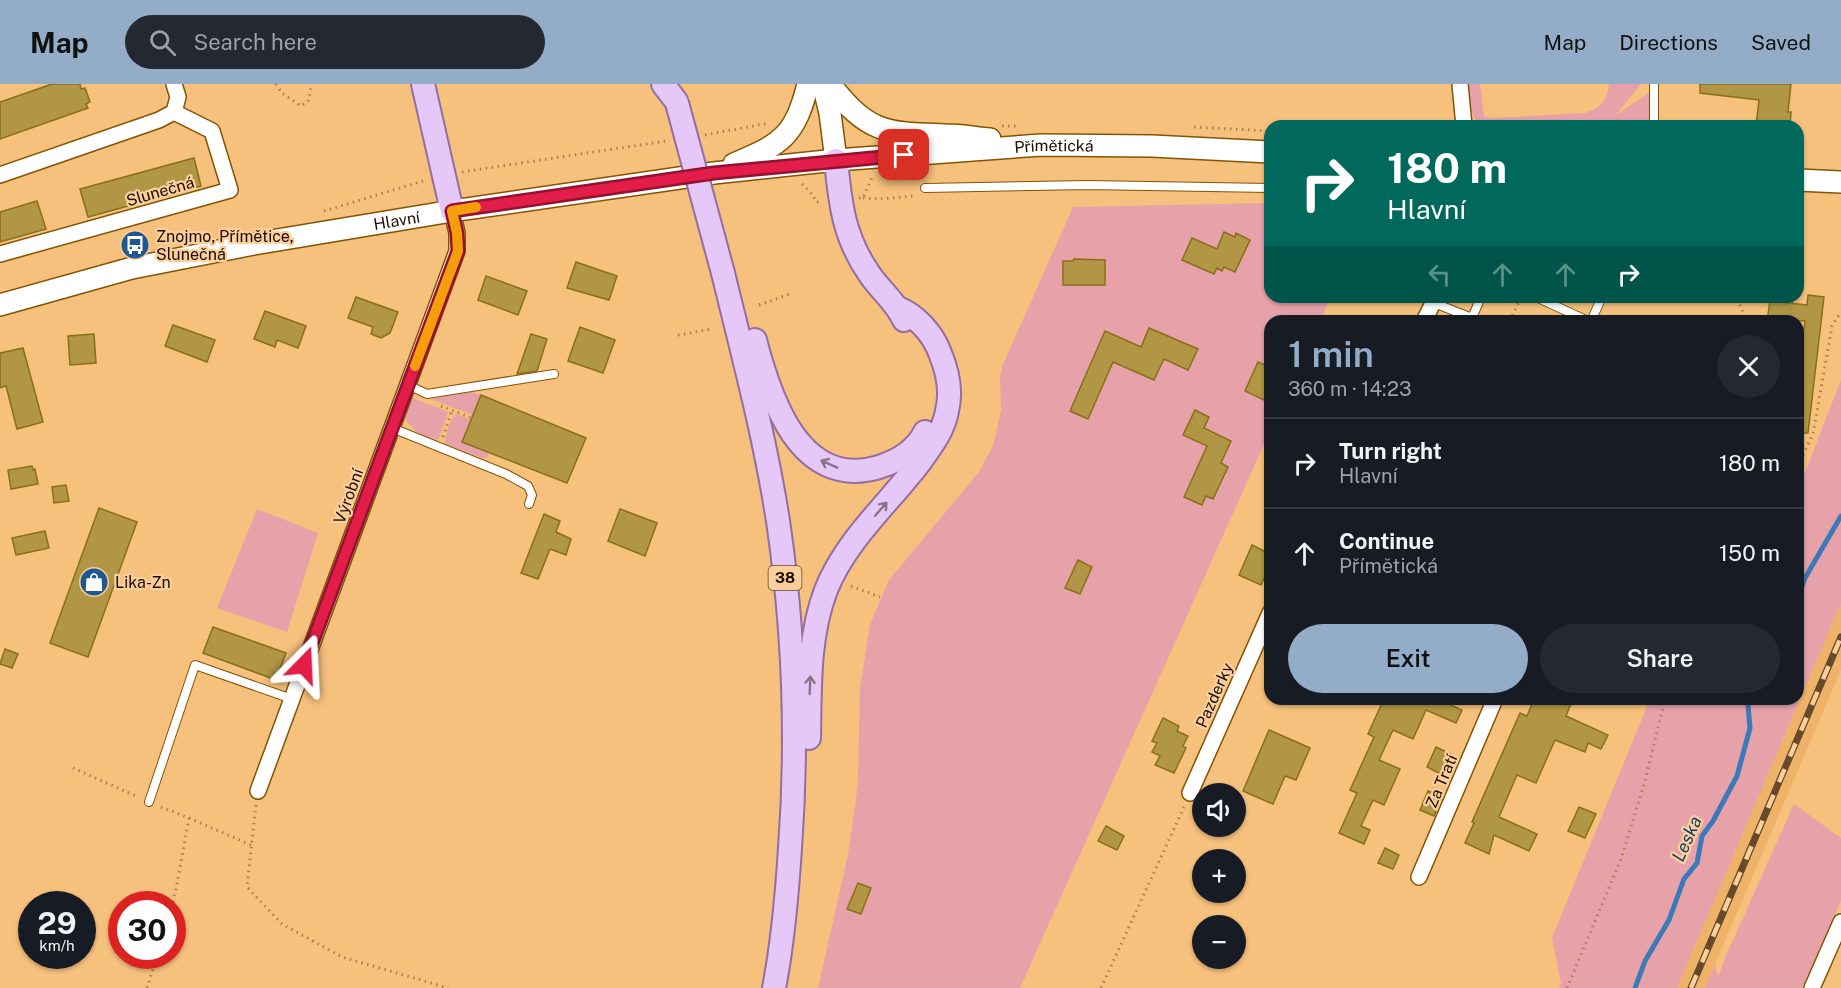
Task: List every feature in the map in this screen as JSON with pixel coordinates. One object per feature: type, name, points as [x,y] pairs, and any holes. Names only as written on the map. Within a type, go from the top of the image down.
[{"type":"main road","points":[[423,84],[452,211]]},
{"type":"main road","points":[[714,173],[767,151],[786,136],[794,125],[808,84]]},
{"type":"main road","points":[[723,274],[742,290],[765,377],[786,424],[806,451],[824,463],[840,468],[867,470],[895,461],[906,454],[922,437],[934,414],[936,399],[931,361],[898,308],[870,275],[849,237],[840,200],[830,113],[823,84]]},
{"type":"main road","points":[[830,84],[853,111],[866,121],[888,131],[1041,145]]},
{"type":"main road","name":"38","points":[[672,93],[743,352],[770,476],[790,623],[795,744],[788,887],[774,988]]},
{"type":"main road","name":"Přímětická","points":[[836,160],[1041,145],[1152,146],[1264,153]]},
{"type":"main road","name":"Hlavní","points":[[0,305],[132,268],[254,244],[452,211],[714,173],[836,160]]},
{"type":"main road","points":[[1804,180],[1832,182]]},
{"type":"main road","points":[[788,887],[807,815],[812,654],[815,630],[826,590],[848,549],[910,476],[938,437],[947,412],[948,376],[939,349],[910,313],[898,308]]},
{"type":"street","points":[[0,175],[159,120],[174,112],[178,97],[174,84]]},
{"type":"street","points":[[1460,84],[1463,120]]},
{"type":"street","name":"Slunečná","points":[[0,254],[230,190],[212,131],[174,112]]},
{"type":"street","name":"Výrobní","points":[[258,791],[458,251],[452,211]]},
{"type":"street","name":"Pazderky","points":[[1190,793],[1264,626]]},
{"type":"street","name":"Za Tratí","points":[[1419,876],[1492,705]]},
{"type":"street","points":[[1812,988],[1841,922]]},
{"type":"lane","points":[[1654,84],[1654,120]]},
{"type":"lane","points":[[925,188],[1087,185],[1264,188]]},
{"type":"lane","points":[[1441,303],[1464,315]]},
{"type":"lane","points":[[1549,303],[1576,315]]},
{"type":"lane","points":[[408,385],[427,394],[554,374]]},
{"type":"lane","points":[[392,428],[506,474],[528,486],[532,495],[529,504]]},
{"type":"lane","points":[[149,802],[195,665],[292,699]]},
{"type":"path","points":[[276,84],[282,93],[301,106],[308,101],[312,84]]},
{"type":"path","points":[[703,135],[784,119],[794,125]]},
{"type":"path","points":[[321,212],[444,176],[669,141]]},
{"type":"path","points":[[863,198],[874,175]]},
{"type":"path","points":[[799,182],[805,185],[816,202],[925,195],[938,188]]},
{"type":"path","points":[[759,305],[792,293]]},
{"type":"path","points":[[1804,453],[1813,434],[1819,409],[1832,326],[1841,312]]},
{"type":"path","points":[[678,335],[712,329]]},
{"type":"path","points":[[439,447],[452,410]]},
{"type":"path","points":[[844,583],[880,597]]},
{"type":"path","points":[[1567,988],[1621,859],[1645,781],[1664,705]]},
{"type":"path","points":[[73,768],[251,845]]},
{"type":"path","points":[[258,791],[247,888],[282,924],[342,957],[448,988]]},
{"type":"path","points":[[1101,988],[1190,793]]},
{"type":"path","points":[[175,891],[189,818]]},
{"type":"path","points":[[147,988],[153,969]]},
{"type":"shaded area","points":[[1468,84],[1480,84],[1484,116],[1493,118],[1585,113],[1602,103],[1607,95],[1609,84],[1641,84],[1616,115],[1649,93],[1650,120],[1476,120],[1472,114]]},
{"type":"shaded area","points":[[1264,203],[1264,303],[1328,303],[1323,315],[1264,315],[1264,444],[1020,988],[818,988],[848,855],[858,784],[860,689],[870,624],[889,580],[979,472],[993,446],[1001,411],[1002,367],[1073,207]]},
{"type":"shaded area","points":[[1841,380],[1841,603],[1804,690],[1804,475]]},
{"type":"shaded area","points":[[471,392],[481,395],[473,415],[430,399]]},
{"type":"shaded area","points":[[411,397],[448,412],[439,439],[423,435],[407,421],[404,416]]},
{"type":"shaded area","points":[[456,414],[471,420],[489,453],[487,458],[445,444],[448,428]]},
{"type":"shaded area","points":[[257,509],[318,533],[287,632],[217,608]]},
{"type":"shaded area","points":[[1841,603],[1841,670],[1705,988],[1677,988],[1798,705],[1804,705],[1804,690]]},
{"type":"shaded area","points":[[1648,705],[1798,705],[1677,988],[1559,988],[1561,983],[1552,938]]},
{"type":"shaded area","points":[[1794,804],[1841,838],[1841,901],[1802,988],[1705,988],[1715,965],[1718,977]]},
{"type":"building","points":[[52,84],[80,84],[81,89],[85,88],[90,102],[86,104],[88,108],[0,139],[0,102]]},
{"type":"building","points":[[1700,84],[1791,84],[1788,112],[1791,112],[1790,120],[1757,120],[1759,100],[1700,93]]},
{"type":"building","points":[[194,158],[201,186],[88,217],[80,189]]},
{"type":"building","points":[[37,201],[46,229],[0,242],[0,212]]},
{"type":"building","points":[[1224,232],[1235,237],[1236,233],[1250,240],[1235,272],[1224,267],[1222,271],[1217,268],[1214,274],[1182,260],[1192,238],[1217,249]]},
{"type":"building","points":[[1105,260],[1105,285],[1063,285],[1063,261]]},
{"type":"building","points":[[576,262],[617,276],[609,300],[567,288]]},
{"type":"building","points":[[486,276],[527,291],[518,315],[478,300]]},
{"type":"building","points":[[1808,295],[1824,297],[1808,433],[1804,433],[1804,315],[1768,315],[1770,303],[1807,305]]},
{"type":"building","points":[[356,297],[398,312],[390,333],[381,338],[371,334],[373,327],[348,318]]},
{"type":"building","points":[[265,311],[306,326],[298,348],[277,340],[275,347],[254,339]]},
{"type":"building","points":[[173,325],[215,340],[207,362],[165,346]]},
{"type":"building","points":[[580,327],[615,340],[603,373],[568,361]]},
{"type":"building","points":[[1149,328],[1198,349],[1188,370],[1164,359],[1154,380],[1113,362],[1088,419],[1070,411],[1105,331],[1141,347]]},
{"type":"building","points":[[94,334],[96,363],[70,365],[68,336]]},
{"type":"building","points":[[531,334],[547,339],[537,371],[517,374]]},
{"type":"building","points":[[23,348],[43,422],[17,429],[6,386],[0,388],[0,353]]},
{"type":"building","points":[[1258,362],[1264,364],[1264,400],[1245,391]]},
{"type":"building","points":[[481,395],[586,438],[567,483],[462,442]]},
{"type":"building","points":[[1195,410],[1209,417],[1204,428],[1231,441],[1221,463],[1228,467],[1213,499],[1206,496],[1202,505],[1184,497],[1207,446],[1183,435]]},
{"type":"building","points":[[32,466],[33,470],[35,469],[38,484],[11,489],[8,470]]},
{"type":"building","points":[[66,485],[69,501],[54,503],[52,487]]},
{"type":"building","name":"Lika-Zn","points":[[99,508],[137,522],[88,657],[50,643]]},
{"type":"building","points":[[620,509],[657,523],[645,556],[608,541]]},
{"type":"building","points":[[544,514],[560,521],[556,532],[571,539],[566,555],[550,549],[538,579],[521,573]]},
{"type":"building","points":[[45,531],[49,548],[16,555],[12,538]]},
{"type":"building","points":[[1252,545],[1264,551],[1264,578],[1261,585],[1239,575]]},
{"type":"building","points":[[1078,560],[1092,567],[1080,594],[1065,588]]},
{"type":"building","points":[[213,627],[286,653],[276,680],[203,653]]},
{"type":"building","points":[[5,649],[18,654],[12,668],[0,664]]},
{"type":"building","points":[[1381,705],[1451,705],[1462,710],[1456,723],[1426,710],[1413,739],[1393,730],[1379,760],[1400,769],[1384,805],[1373,800],[1361,826],[1370,830],[1364,844],[1339,833],[1357,793],[1350,790],[1374,737],[1368,734]]},
{"type":"building","points":[[1532,705],[1571,705],[1566,716],[1608,735],[1601,749],[1588,743],[1585,752],[1555,740],[1536,783],[1517,775],[1499,817],[1537,834],[1529,851],[1494,835],[1489,854],[1465,843],[1520,713],[1527,716]]},
{"type":"building","points":[[1163,718],[1179,726],[1177,731],[1188,736],[1183,746],[1186,748],[1174,773],[1155,765],[1160,756],[1152,752],[1157,743],[1152,741]]},
{"type":"building","points":[[1269,730],[1310,748],[1296,780],[1285,776],[1273,804],[1246,792],[1246,784]]},
{"type":"building","points":[[1436,747],[1451,754],[1442,775],[1427,767]]},
{"type":"building","points":[[1428,791],[1442,797],[1434,816],[1420,810]]},
{"type":"building","points":[[1579,807],[1596,814],[1585,838],[1568,831]]},
{"type":"building","points":[[1106,826],[1124,836],[1117,850],[1098,841]]},
{"type":"building","points":[[1385,848],[1399,855],[1393,869],[1378,863]]},
{"type":"building","points":[[858,883],[871,888],[861,914],[847,909]]},
{"type":"waterway","name":"Leska","points":[[1804,581],[1841,516]]},
{"type":"waterway","name":"Leska","points":[[1635,988],[1645,961],[1669,920],[1684,879],[1697,863],[1702,836],[1713,821],[1737,776],[1750,728],[1748,705]]},
{"type":"railway","points":[[1691,988],[1841,637]]},
{"type":"slow traffic","points":[[415,366],[458,251],[452,211],[476,207]]},
{"type":"place","name":"Znojmo, Přímětice, Slunečná","points":[[135,245]]},
{"type":"place","name":"Lika-Zn","points":[[94,582]]},
{"type":"route","points":[[304,665],[458,251],[452,211],[714,173],[904,155]]}]
